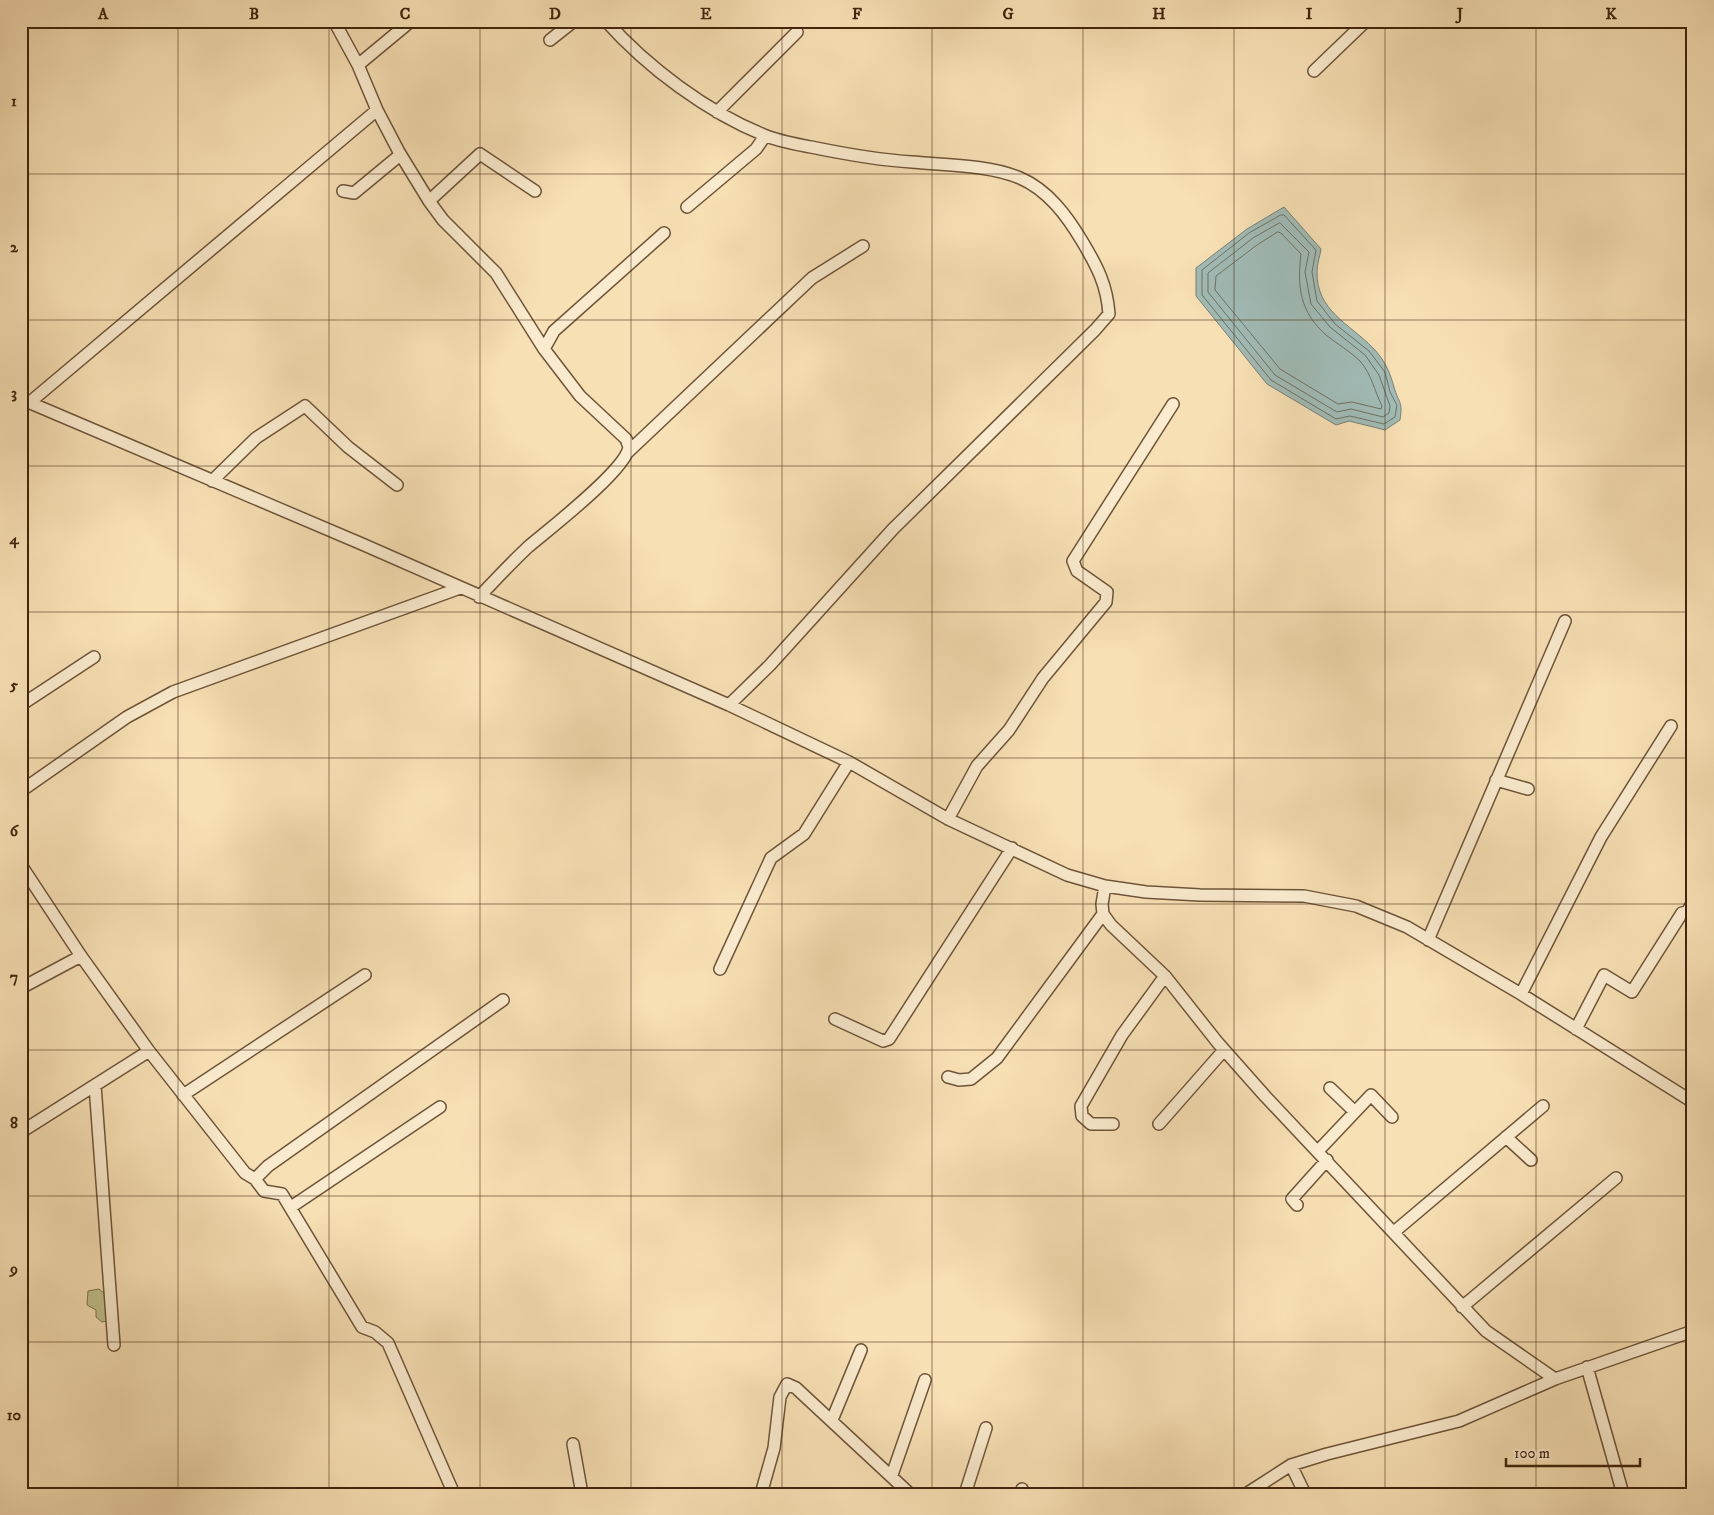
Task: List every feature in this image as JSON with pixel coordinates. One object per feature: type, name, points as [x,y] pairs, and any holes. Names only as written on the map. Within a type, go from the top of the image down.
[{"type":"street","points":[[334,21],[358,65],[377,110],[400,155],[429,201],[443,220],[496,273],[544,349],[580,396],[626,439],[628,452]]},
{"type":"street","points":[[358,65],[411,21]]},
{"type":"street","points":[[550,40],[574,21]]},
{"type":"street","points":[[606,21],[620,37],[651,63],[717,112],[765,136],[853,155],[910,162],[965,165],[1020,178],[1048,195],[1070,222],[1096,265],[1107,293],[1109,314],[1066,361],[893,529],[770,665],[729,705]]},
{"type":"street","points":[[1314,72],[1366,21]]},
{"type":"street","points":[[717,112],[797,32]]},
{"type":"street","points":[[377,110],[25,401],[729,705],[849,762],[948,819],[1067,874],[1105,886],[1164,893],[1284,895],[1334,900],[1356,906],[1407,927],[1521,994],[1693,1102]]},
{"type":"street","points":[[687,206],[756,149],[765,136]]},
{"type":"street","points":[[429,201],[480,154],[535,190]]},
{"type":"street","points":[[343,191],[354,193],[400,155]]},
{"type":"street","points":[[544,349],[554,331],[664,234]]},
{"type":"street","points":[[479,597],[527,548],[588,496],[628,452],[812,278],[845,260],[863,246]]},
{"type":"street","points":[[948,819],[977,766],[1009,730],[1043,678],[1106,602],[1107,592],[1078,570],[1073,562],[1173,404]]},
{"type":"street","points":[[212,481],[256,438],[305,406],[348,447],[397,485]]},
{"type":"street","points":[[21,791],[127,717],[173,692],[460,588]]},
{"type":"street","points":[[1428,940],[1566,620]]},
{"type":"street","points":[[21,706],[94,658]]},
{"type":"street","points":[[1521,994],[1601,837],[1671,726]]},
{"type":"street","points":[[720,969],[771,858],[804,834],[849,762]]},
{"type":"street","points":[[1496,780],[1528,789]]},
{"type":"street","points":[[835,1019],[884,1041],[889,1039],[1012,848]]},
{"type":"street","points":[[21,865],[81,956],[149,1051],[245,1173],[255,1180],[264,1191],[282,1194],[362,1327],[375,1332],[388,1343],[454,1494]]},
{"type":"street","points":[[1105,886],[1102,904],[1103,914],[1111,925],[1165,976],[1224,1050],[1462,1307],[1497,1341],[1555,1379]]},
{"type":"street","points":[[1576,1029],[1604,975],[1632,992],[1682,913],[1687,912],[1693,902]]},
{"type":"street","points":[[948,1077],[959,1080],[971,1079],[997,1058],[1103,914]]},
{"type":"street","points":[[21,988],[81,956]]},
{"type":"street","points":[[183,1095],[365,974]]},
{"type":"street","points":[[1113,1124],[1091,1124],[1082,1116],[1081,1106],[1122,1035],[1165,976]]},
{"type":"street","points":[[255,1180],[276,1160],[503,1000]]},
{"type":"street","points":[[1159,1124],[1224,1050]]},
{"type":"street","points":[[21,1132],[149,1051]]},
{"type":"street","points":[[95,1085],[114,1345]]},
{"type":"street","points":[[1330,1088],[1355,1112]]},
{"type":"street","points":[[1318,1151],[1370,1095],[1392,1117]]},
{"type":"street","points":[[1394,1232],[1543,1106]]},
{"type":"street","points":[[291,1207],[440,1107]]},
{"type":"street","points":[[1506,1137],[1531,1160]]},
{"type":"street","points":[[1297,1205],[1292,1200],[1327,1160]]},
{"type":"street","points":[[1462,1307],[1616,1178]]},
{"type":"street","points":[[1246,1494],[1291,1465],[1335,1451],[1459,1421],[1555,1379],[1693,1331]]},
{"type":"street","points":[[832,1420],[861,1350]]},
{"type":"street","points":[[1587,1367],[1623,1494]]},
{"type":"street","points":[[892,1476],[925,1380]]},
{"type":"street","points":[[761,1494],[774,1448],[780,1397],[785,1386],[788,1384],[796,1388],[832,1420],[910,1494]]},
{"type":"street","points":[[965,1494],[986,1428]]},
{"type":"street","points":[[573,1444],[582,1494]]},
{"type":"street","points":[[1291,1465],[1305,1494]]},
{"type":"green space","points":[[99,1289],[105,1294],[107,1321],[102,1322],[96,1317],[96,1310],[87,1305],[88,1291]]},
{"type":"water","points":[[1284,207],[1321,249],[1317,268],[1318,285],[1328,306],[1373,348],[1388,371],[1400,403],[1401,414],[1400,420],[1385,430],[1349,421],[1336,425],[1267,384],[1196,296],[1196,268],[1247,229]]}]
